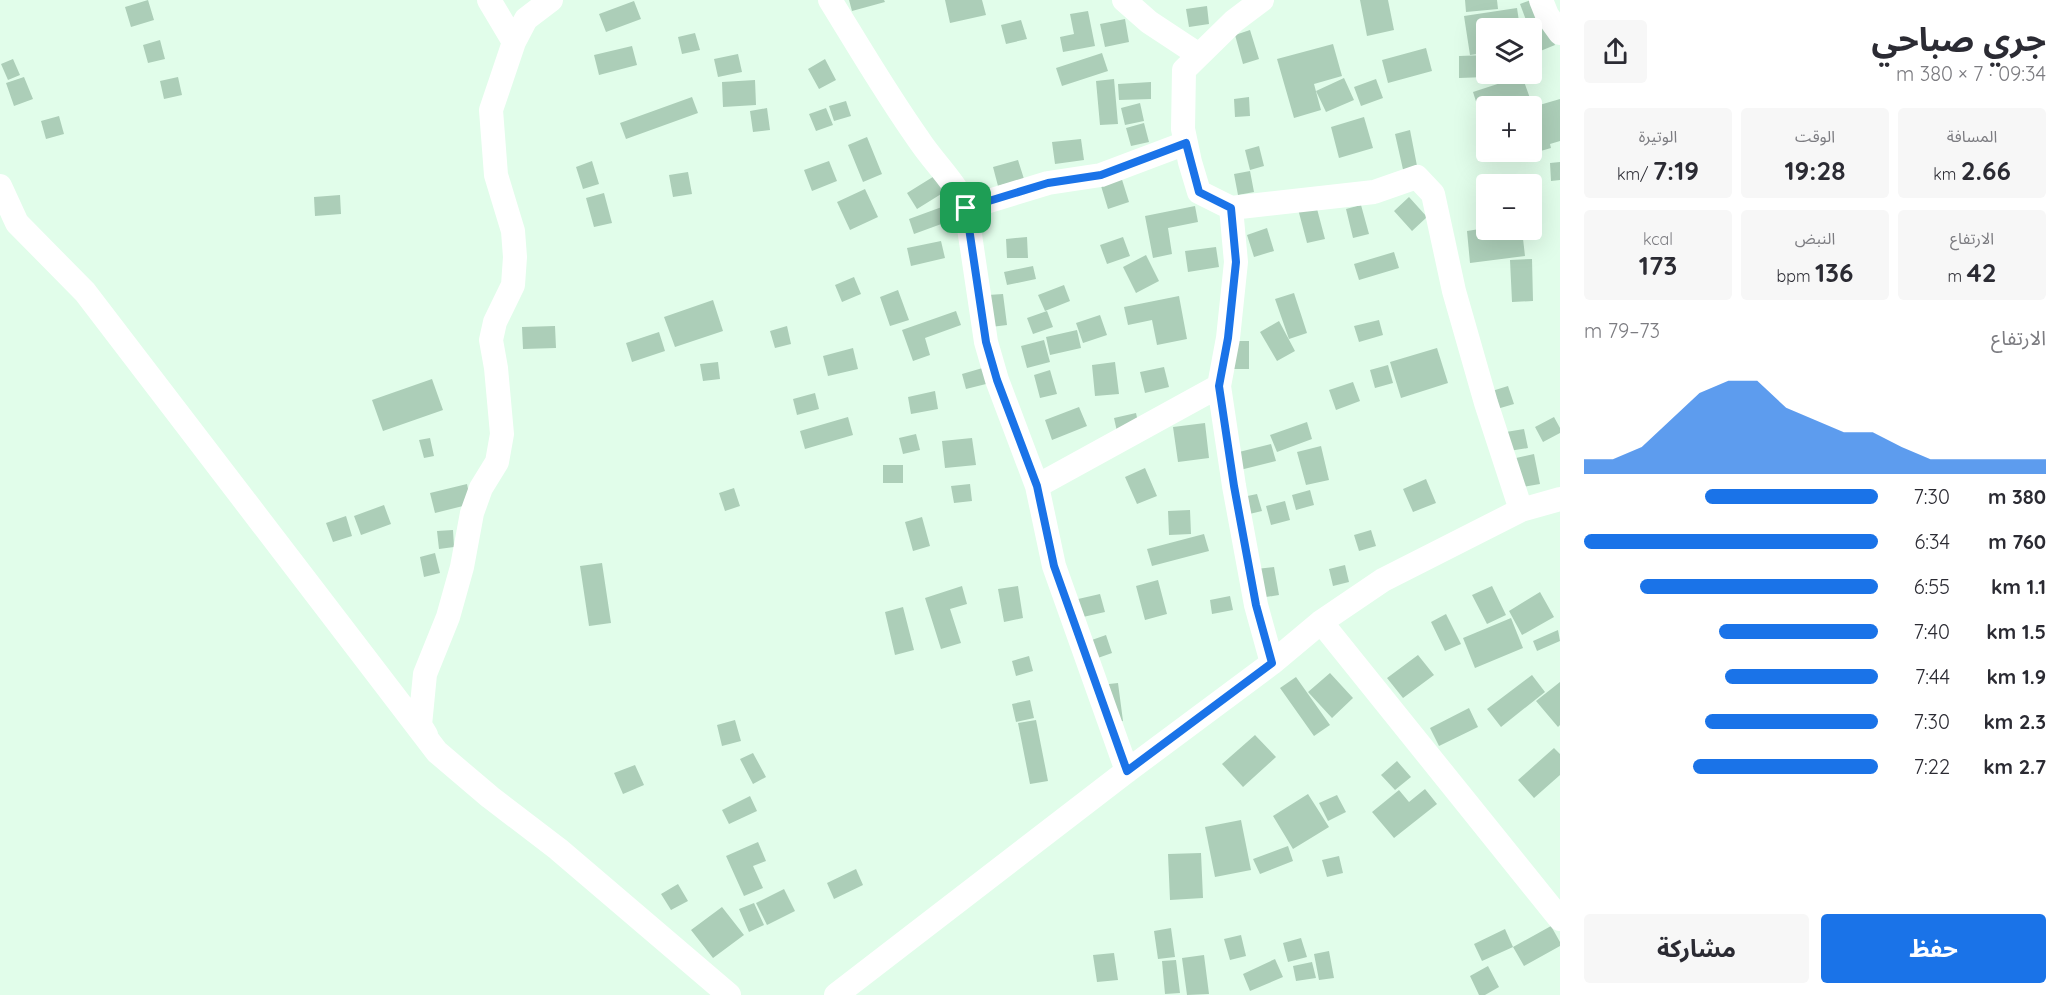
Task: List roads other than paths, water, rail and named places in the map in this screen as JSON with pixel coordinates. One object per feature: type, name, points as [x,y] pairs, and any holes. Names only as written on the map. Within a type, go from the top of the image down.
[{"type":"street","points":[[489,0],[514,42]]},
{"type":"street","points":[[437,752],[420,725],[425,674],[448,617],[462,567],[472,513],[481,488],[497,462],[502,434],[491,340],[495,322],[513,285],[515,257],[513,231],[496,175],[491,110],[514,42],[526,19],[551,0]]},
{"type":"street","points":[[830,0],[920,142],[957,189],[966,208],[986,342],[997,380],[1037,486],[1054,566],[1127,771]]},
{"type":"street","points":[[1124,0],[1149,22],[1199,55]]},
{"type":"street","points":[[1262,0],[1234,21],[1184,70],[1183,129],[1199,192],[1231,208],[1374,192],[1417,177],[1433,194],[1454,291],[1486,403],[1521,510]]},
{"type":"street","points":[[1541,0],[1547,15],[1560,33]]},
{"type":"street","points":[[966,208],[1048,183],[1101,175],[1186,143]]},
{"type":"street","points":[[0,186],[17,224],[85,292],[437,752],[490,797],[558,849],[729,995]]},
{"type":"street","points":[[1231,208],[1236,262],[1228,338],[1219,386],[1234,486],[1256,605],[1272,663]]},
{"type":"street","points":[[1037,486],[1219,386]]},
{"type":"street","points":[[836,995],[1127,771],[1272,663],[1321,622],[1383,580],[1521,510],[1560,499]]},
{"type":"street","points":[[1321,622],[1560,919]]}]
